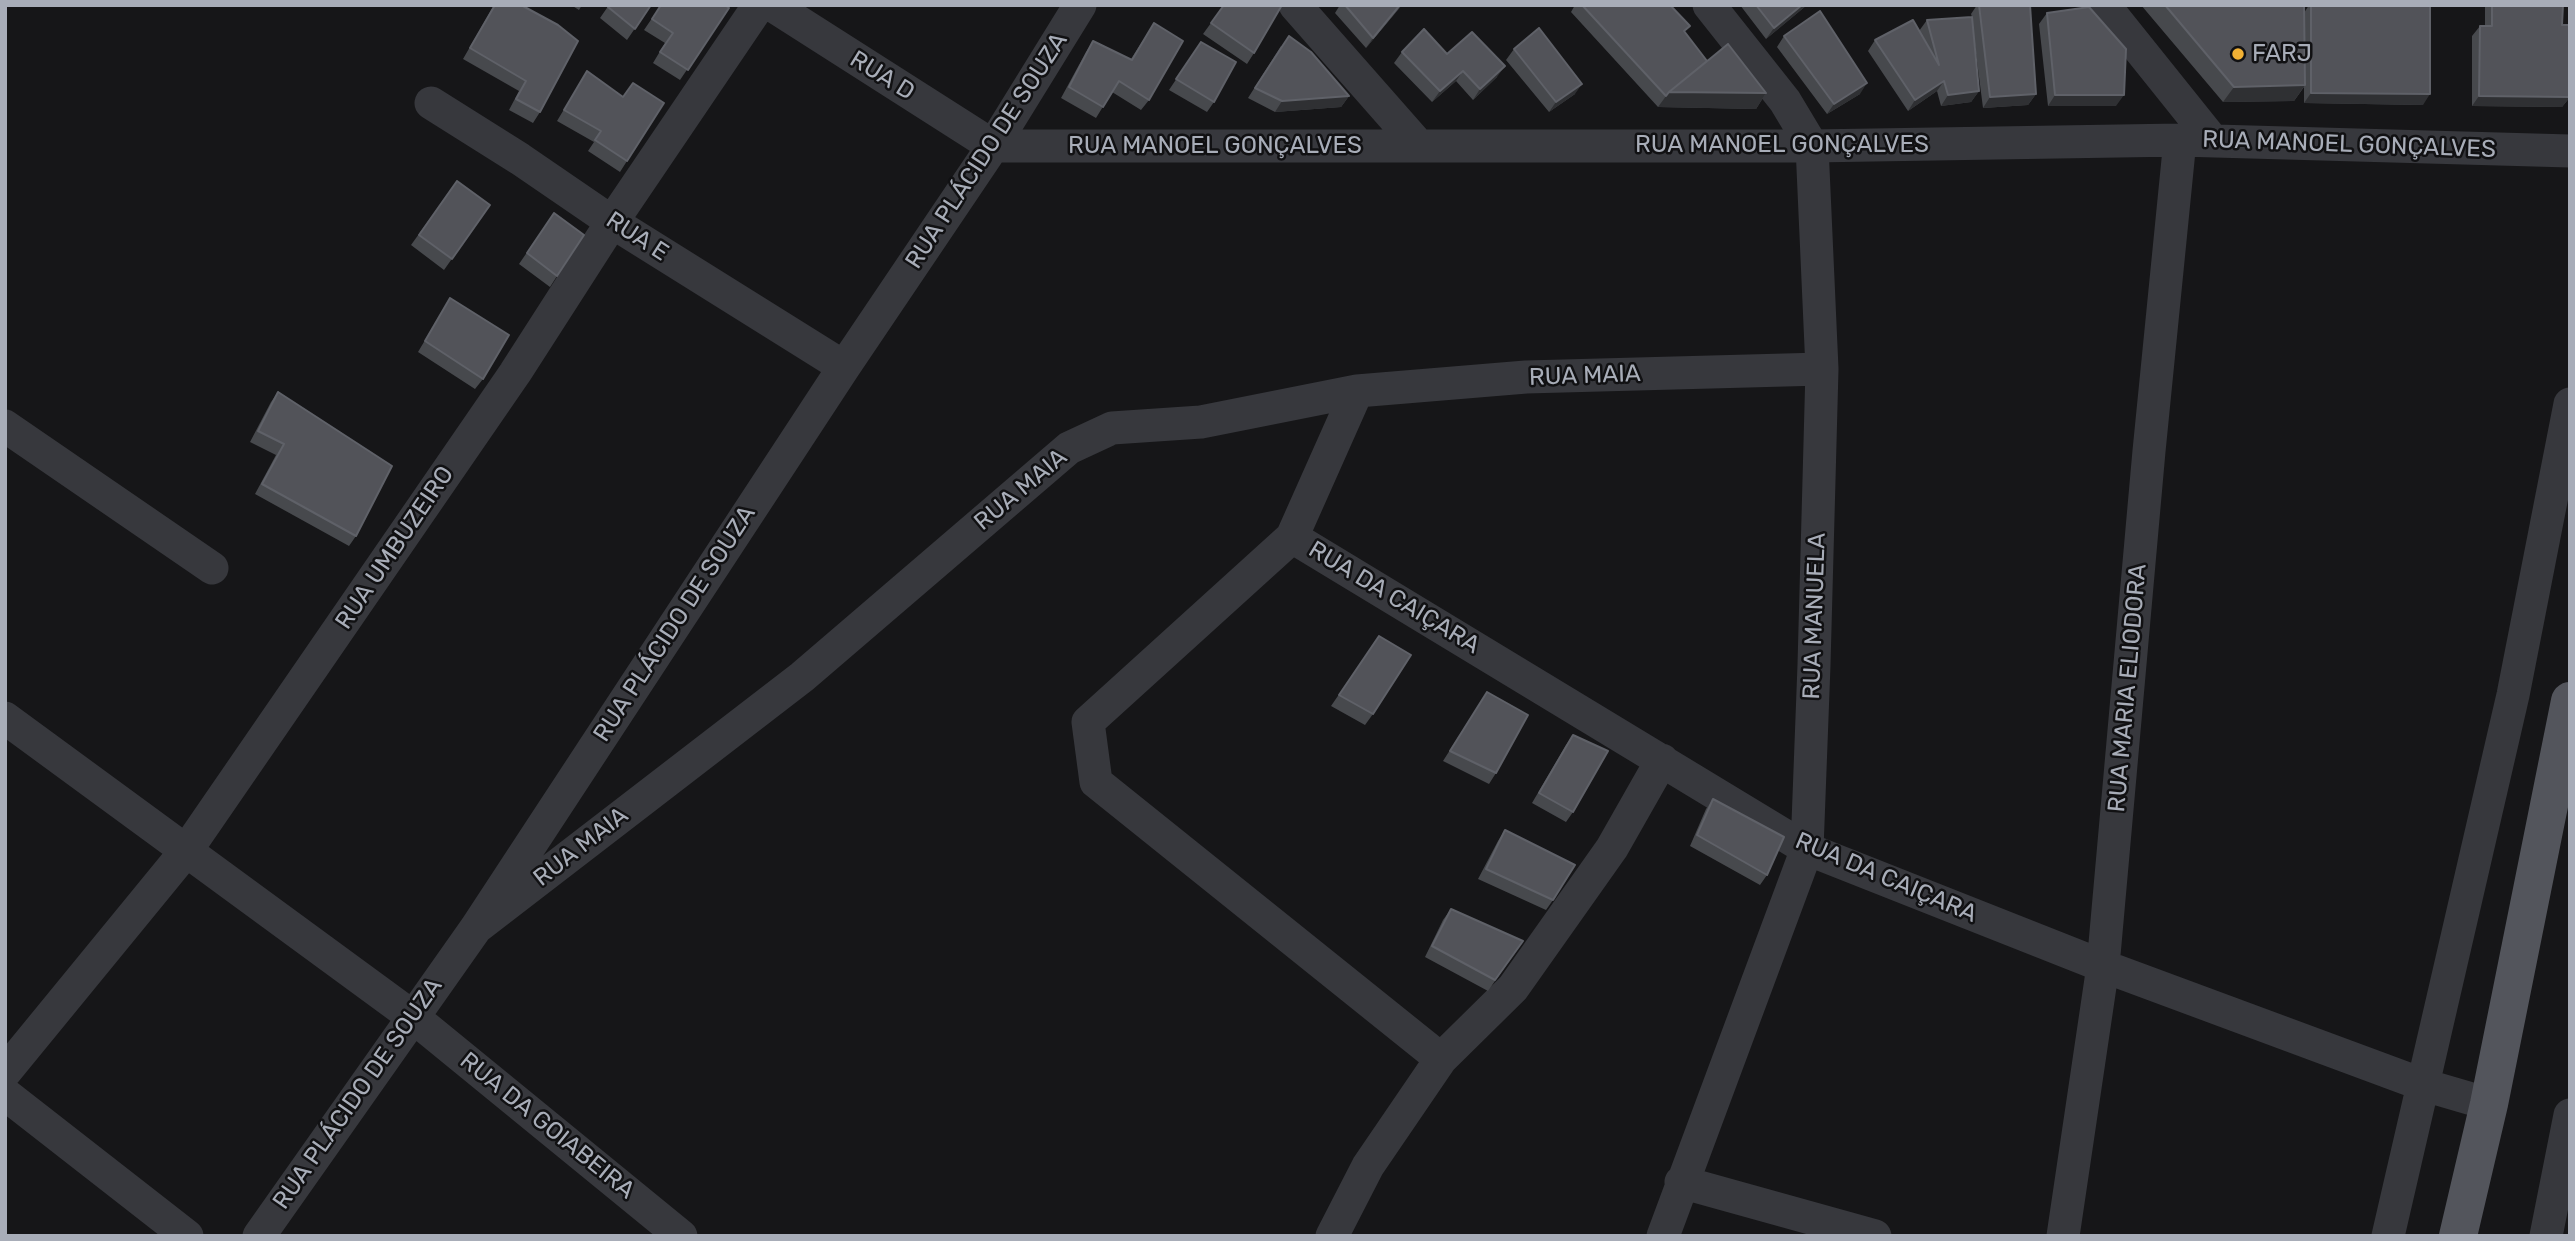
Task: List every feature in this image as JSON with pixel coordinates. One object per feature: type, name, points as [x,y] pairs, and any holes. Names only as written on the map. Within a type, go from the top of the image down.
[{"type":"main road","points":[[2458,1236],[2558,823],[2570,701]]},
{"type":"street","name":"RUA UMBUZEIRO","points":[[5,1072],[186,851],[515,373],[612,222],[759,5]]},
{"type":"street","name":"RUA D","points":[[772,5],[993,146]]},
{"type":"street","name":"RUA PLÁCIDO DE SOUZA","points":[[259,1236],[476,928],[844,367],[993,146],[1080,5]]},
{"type":"street","points":[[1295,5],[1419,146]]},
{"type":"street","name":"RUA MANUELA","points":[[1663,1236],[1807,849],[1822,369],[1812,146],[1785,101],[1709,5]]},
{"type":"street","points":[[2104,5],[2213,141]]},
{"type":"street","name":"RUA E","points":[[431,103],[520,159],[612,222],[844,367]]},
{"type":"street","name":"RUA MANOEL GONÇALVES","points":[[993,146],[1812,146],[2180,139],[2570,151]]},
{"type":"street","name":"RUA MARIA ELIODORA","points":[[2063,1236],[2103,967],[2180,139]]},
{"type":"street","name":"RUA MAIA","points":[[476,928],[802,677],[1069,448],[1112,428],[1201,422],[1357,391],[1526,377],[1822,369]]},
{"type":"street","points":[[1357,391],[1292,537],[1088,722],[1096,782],[1441,1059]]},
{"type":"street","points":[[2388,1236],[2513,695],[2570,404]]},
{"type":"street","points":[[5,426],[212,568]]},
{"type":"street","name":"RUA DA CAIÇARA","points":[[1292,537],[1807,849],[2103,967],[2424,1085],[2489,1104]]},
{"type":"street","name":"RUA DA GOIABEIRA","points":[[5,718],[413,1017],[681,1236]]},
{"type":"street","points":[[1332,1236],[1368,1166],[1441,1059],[1513,988],[1612,848],[1662,760]]},
{"type":"street","points":[[5,1094],[187,1236]]},
{"type":"street","points":[[2546,1236],[2570,1115]]},
{"type":"street","points":[[1681,1182],[1875,1236]]},
{"type":"building","points":[[495,5],[521,5],[558,25],[578,41],[540,112],[516,99],[526,81],[470,48]]},
{"type":"building","points":[[651,5],[635,29],[608,7]]},
{"type":"building","points":[[661,5],[725,5],[729,8],[688,70],[660,52],[673,33],[652,19]]},
{"type":"building","points":[[1224,5],[1282,5],[1254,53],[1211,23]]},
{"type":"building","points":[[1345,5],[1400,5],[1373,38]]},
{"type":"building","points":[[1582,5],[1670,5],[1690,26],[1684,31],[1707,61],[1666,96]]},
{"type":"building","points":[[1756,5],[1802,5],[1774,28]]},
{"type":"building","points":[[1979,5],[2030,5],[2036,94],[1990,97]]},
{"type":"building","name":"FARJ","points":[[2165,5],[2304,5],[2305,85],[2234,87]]},
{"type":"building","points":[[2311,5],[2430,5],[2430,94],[2311,93]]},
{"type":"building","points":[[2492,5],[2563,5],[2562,25],[2570,25],[2570,97],[2479,96],[2480,26],[2492,26]]},
{"type":"building","points":[[2089,7],[2126,49],[2124,95],[2055,95],[2047,13]]},
{"type":"building","points":[[1820,11],[1867,83],[1834,104],[1784,36]]},
{"type":"building","points":[[1972,17],[1979,91],[1948,95],[1944,81],[1915,100],[1875,40],[1913,20],[1939,65],[1927,20]]},
{"type":"building","points":[[1154,23],[1183,41],[1149,100],[1119,81],[1103,107],[1069,87],[1093,41],[1132,60]]},
{"type":"building","points":[[1539,28],[1582,84],[1556,102],[1514,49]]},
{"type":"building","points":[[1424,29],[1447,54],[1472,32],[1505,66],[1480,89],[1463,71],[1440,91],[1402,52]]},
{"type":"building","points":[[1289,36],[1311,52],[1349,96],[1282,101],[1255,88]]},
{"type":"building","points":[[1201,42],[1236,62],[1214,102],[1176,79]]},
{"type":"building","points":[[1728,44],[1766,93],[1669,92],[1711,58]]},
{"type":"building","points":[[587,71],[623,97],[633,83],[664,103],[627,161],[595,140],[601,131],[564,110]]},
{"type":"building","points":[[457,181],[490,205],[452,259],[419,235]]},
{"type":"building","points":[[554,213],[584,235],[557,276],[527,253]]},
{"type":"building","points":[[450,298],[509,335],[483,379],[425,341]]},
{"type":"building","points":[[278,392],[392,466],[356,536],[262,484],[284,444],[258,431]]},
{"type":"building","points":[[1379,636],[1411,655],[1373,714],[1339,695]]},
{"type":"building","points":[[1487,692],[1528,715],[1496,773],[1450,751]]},
{"type":"building","points":[[1573,735],[1608,751],[1573,812],[1539,793]]},
{"type":"building","points":[[1713,799],[1784,837],[1767,875],[1697,835]]},
{"type":"building","points":[[1505,830],[1575,865],[1553,900],[1486,869]]},
{"type":"building","points":[[1451,909],[1523,941],[1495,980],[1432,946]]},
{"type":"place","name":"FARJ","points":[[2238,54]]}]
